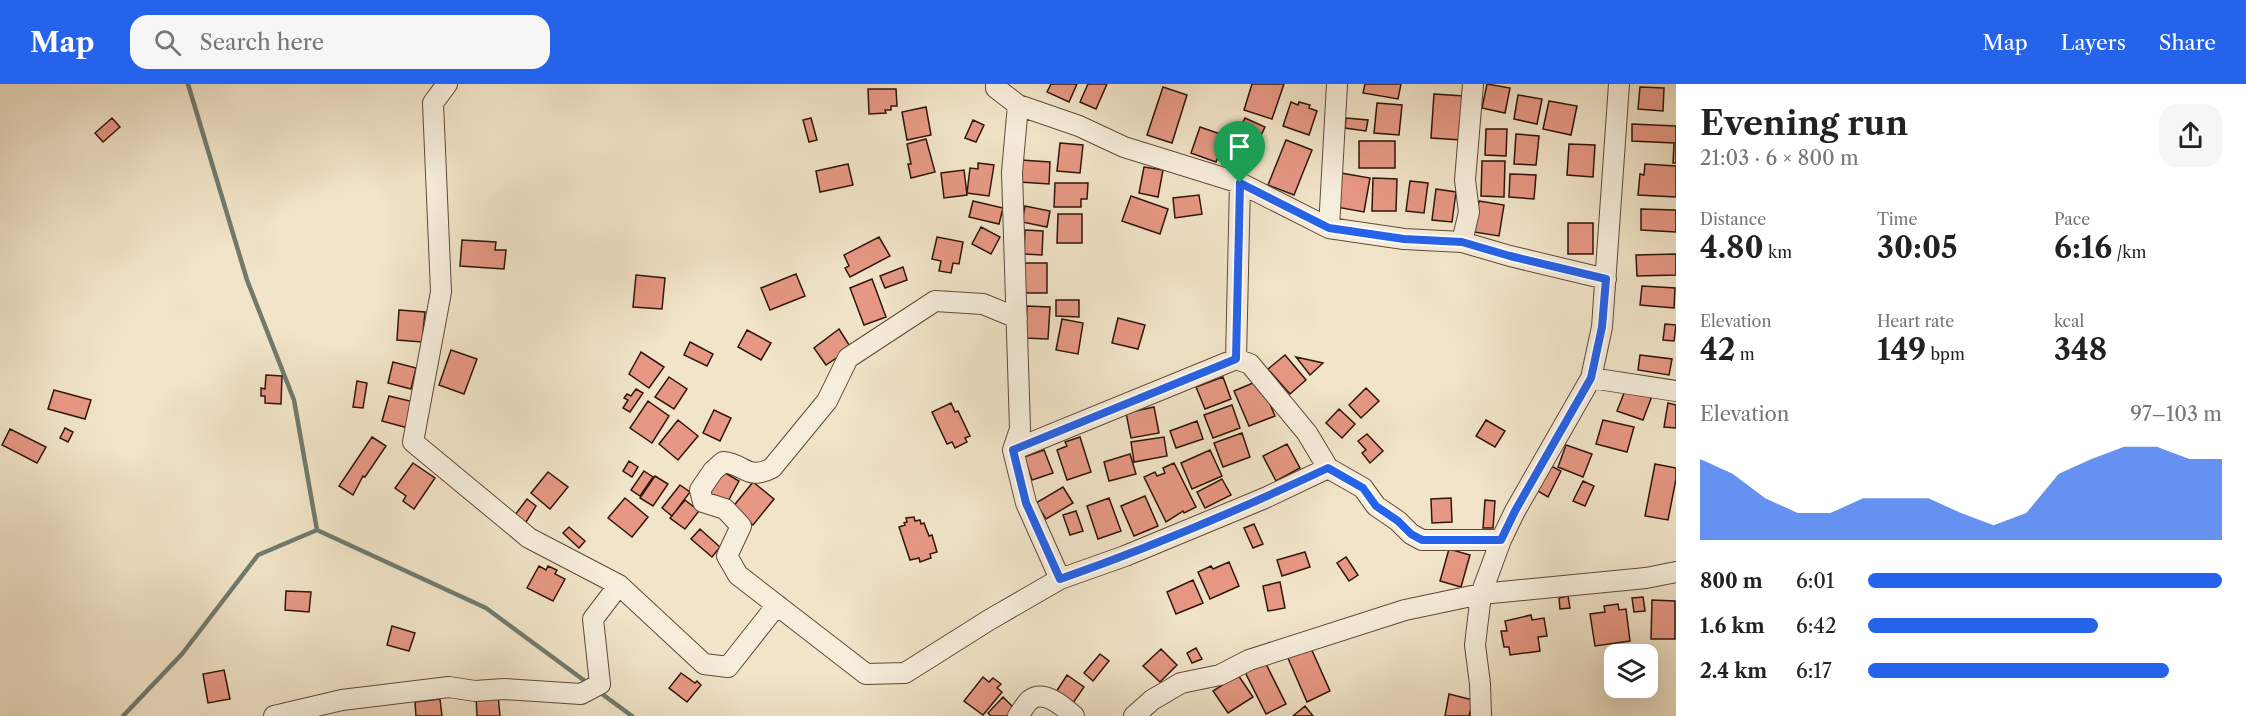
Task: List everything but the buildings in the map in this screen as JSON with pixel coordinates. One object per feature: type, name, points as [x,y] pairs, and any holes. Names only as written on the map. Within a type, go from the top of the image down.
[{"type":"street","points":[[447,84],[433,103],[441,292],[413,442],[529,538],[619,585],[704,664],[728,667],[777,605]]},
{"type":"street","points":[[996,84],[996,88],[1018,105],[1079,126],[1124,147],[1240,183],[1329,228],[1404,239],[1462,242],[1606,279]]},
{"type":"street","points":[[1329,228],[1337,84]]},
{"type":"street","points":[[1462,242],[1469,208],[1465,180],[1473,84]]},
{"type":"street","points":[[1481,716],[1481,692],[1475,645],[1481,594],[1501,540],[1515,511],[1591,378],[1602,327],[1619,84]]},
{"type":"street","points":[[1018,105],[1012,172],[1020,429],[1013,450],[1026,503],[1060,579]]},
{"type":"street","points":[[1236,359],[1240,183]]},
{"type":"street","points":[[1017,318],[983,304],[934,302],[849,358],[827,401],[772,468],[752,474],[723,462],[699,490],[703,502],[725,509],[741,526],[727,556],[738,574],[866,674],[905,673],[1060,579],[1125,556],[1265,498],[1328,468]]},
{"type":"street","points":[[1013,450],[1236,359],[1250,363],[1307,433],[1328,468],[1363,488],[1376,506],[1398,521],[1411,534],[1422,540],[1501,540]]},
{"type":"street","points":[[1591,378],[1676,391]]},
{"type":"street","points":[[1134,716],[1152,700],[1181,682],[1220,675],[1249,660],[1405,610],[1481,594],[1646,578],[1676,572]]},
{"type":"street","points":[[274,716],[342,700],[449,687],[476,691],[581,694],[600,684],[593,619],[619,585]]},
{"type":"street","points":[[1018,716],[1030,700],[1040,696],[1048,698],[1074,716]]},
{"type":"waterway","points":[[188,84],[247,280],[294,400],[317,530],[486,608],[589,684]]},
{"type":"waterway","points":[[123,716],[182,654],[258,555],[317,530]]},
{"type":"waterway","points":[[598,691],[632,716]]},
{"type":"route","points":[[1240,183],[1329,228],[1404,239],[1462,242],[1606,279],[1602,327],[1591,378],[1515,511],[1501,540],[1422,540],[1376,506],[1363,488],[1328,468],[1265,498],[1125,556],[1060,579],[1026,503],[1013,450],[1236,359],[1240,183]]}]
